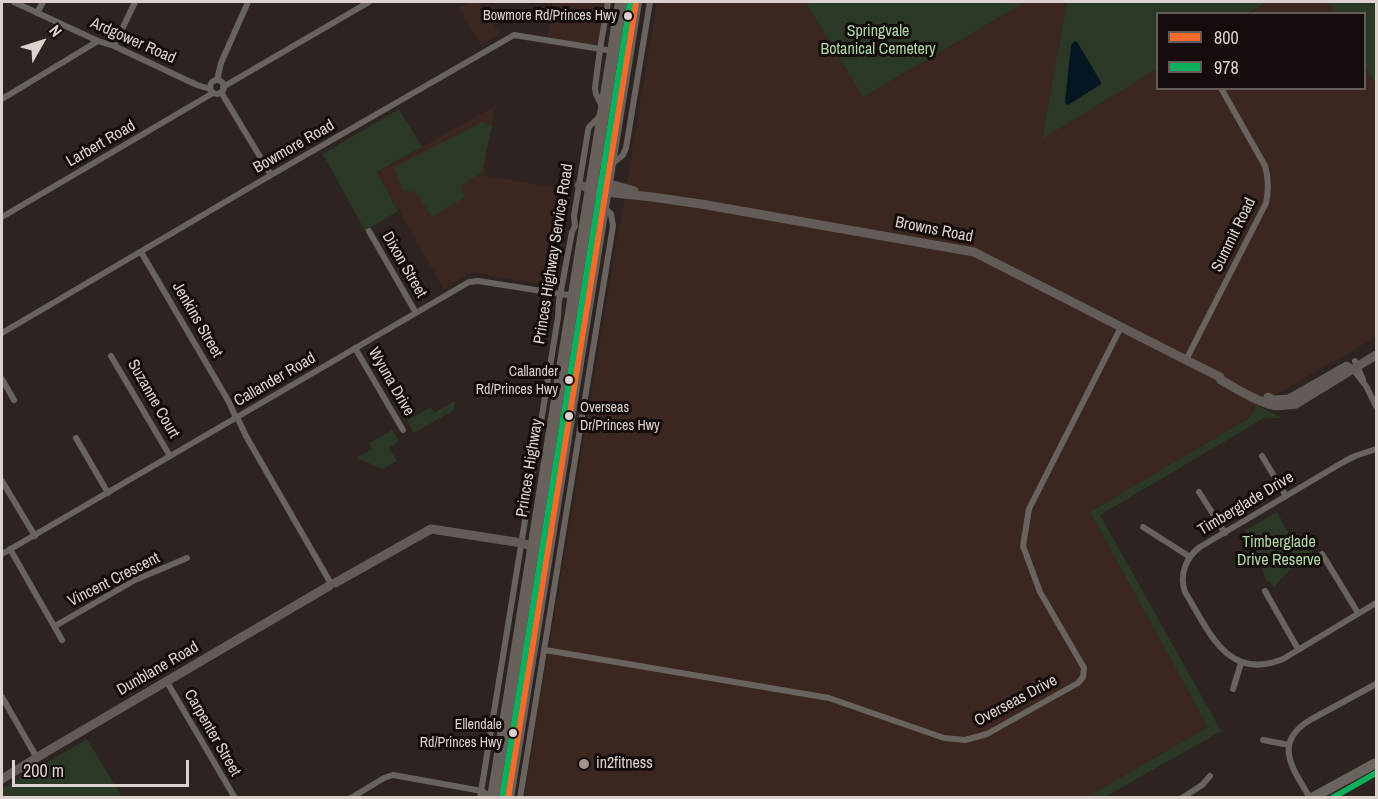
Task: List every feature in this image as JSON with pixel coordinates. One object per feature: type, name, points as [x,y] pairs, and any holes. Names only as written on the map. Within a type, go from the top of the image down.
[{"type":"highway","name":"Princes Highway","points":[[487,795],[495,782],[528,545],[536,533],[574,297],[599,187],[604,111],[621,2]]},
{"type":"highway","name":"Princes Highway","points":[[512,796],[603,205],[599,187],[609,167],[636,2]]},
{"type":"highway","points":[[613,51],[628,54]]},
{"type":"highway","points":[[611,70],[625,73]]},
{"type":"highway","points":[[528,545],[541,544],[543,541],[552,488],[563,458]]},
{"type":"highway","points":[[487,795],[512,796]]},
{"type":"main road","points":[[1311,798],[1375,767]]},
{"type":"street","name":"Ardgower Road","points":[[14,2],[197,85],[217,90]]},
{"type":"street","points":[[37,13],[42,2]]},
{"type":"street","points":[[114,46],[135,2]]},
{"type":"street","points":[[217,80],[221,63],[248,2]]},
{"type":"street","points":[[217,90],[369,2]]},
{"type":"street","points":[[604,111],[596,90],[608,2]]},
{"type":"street","points":[[609,167],[623,155],[626,147],[650,2]]},
{"type":"street","name":"Bowmore Road","points":[[2,333],[514,35],[613,51]]},
{"type":"street","points":[[2,99],[98,41]]},
{"type":"street","points":[[217,80],[221,82],[217,90]]},
{"type":"street","points":[[217,80],[211,82],[271,175]]},
{"type":"street","name":"Larbert Road","points":[[2,217],[217,90]]},
{"type":"street","name":"Summit Road","points":[[1186,360],[1266,203],[1269,189],[1269,178],[1265,166],[1222,90]]},
{"type":"street","name":"Princes Highway Service Road","points":[[487,795],[528,545],[561,294],[588,131],[604,111]]},
{"type":"street","name":"Browns Road","points":[[579,186],[599,187],[701,204],[974,252],[1220,377],[1221,380],[1272,406],[1296,404],[1377,350]]},
{"type":"street","points":[[512,796],[545,650],[613,226],[611,214],[603,205]]},
{"type":"street","name":"Dixon Street","points":[[369,231],[417,313]]},
{"type":"street","name":"Jenkins Street","points":[[141,252],[332,583]]},
{"type":"street","name":"Callander Road","points":[[2,555],[473,281],[574,297]]},
{"type":"street","name":"Overseas Drive","points":[[545,650],[829,698],[944,738],[965,740],[987,734],[998,728],[1078,683],[1083,677],[1084,668],[1040,592],[1023,546],[1029,509],[1121,327]]},
{"type":"street","name":"Wyuna Drive","points":[[355,348],[403,430]]},
{"type":"street","name":"Browns Road","points":[[1354,365],[1377,355]]},
{"type":"street","name":"Suzanne Court","points":[[111,356],[170,456]]},
{"type":"street","points":[[1354,365],[1377,406]]},
{"type":"street","points":[[2,379],[14,400]]},
{"type":"street","points":[[76,438],[108,493]]},
{"type":"street","name":"Timberglade Drive","points":[[1241,663],[1216,644],[1185,592],[1183,575],[1190,557],[1200,547],[1355,456],[1377,449]]},
{"type":"street","points":[[1262,456],[1286,496]]},
{"type":"street","points":[[2,481],[34,536]]},
{"type":"street","points":[[1199,492],[1225,533]]},
{"type":"street","points":[[1143,527],[1190,557]]},
{"type":"street","name":"Dunblane Road","points":[[2,779],[332,583],[431,529],[528,545]]},
{"type":"street","name":"Vincent Crescent","points":[[10,549],[62,640]]},
{"type":"street","points":[[1322,554],[1358,614]]},
{"type":"street","name":"Vincent Crescent","points":[[55,626],[135,580],[186,558]]},
{"type":"street","points":[[1264,591],[1298,649]]},
{"type":"street","points":[[1233,689],[1241,663],[1266,665],[1283,659],[1377,603]]},
{"type":"street","name":"Carpenter Street","points":[[166,682],[235,798]]},
{"type":"street","points":[[1311,798],[1291,766],[1289,745],[1294,733],[1301,725],[1377,684]]},
{"type":"street","points":[[2,697],[37,758]]},
{"type":"street","points":[[1263,740],[1289,745]]},
{"type":"street","points":[[351,798],[384,777],[393,775],[487,795]]},
{"type":"street","points":[[1182,798],[1202,785],[1210,776]]},
{"type":"shaded area","points":[[470,2],[480,2],[500,34],[481,45],[459,8]]},
{"type":"shaded area","points":[[553,2],[606,2],[599,43],[596,45],[547,38]]},
{"type":"shaded area","points":[[657,2],[805,2],[863,97],[1026,2],[1067,2],[1043,138],[1156,70],[1156,90],[1366,90],[1366,68],[1376,86],[1376,337],[1257,405],[1249,418],[1090,512],[1208,727],[1087,797],[524,798]]},
{"type":"shaded area","points":[[1268,2],[1328,2],[1334,12],[1251,12]]},
{"type":"shaded area","points":[[495,106],[483,175],[571,190],[556,287],[472,272],[444,289],[377,173]]},
{"type":"green space","name":"Springvale Botanical Cemetery","points":[[805,2],[1026,2],[863,97]]},
{"type":"green space","points":[[1067,2],[1268,2],[1250,12],[1156,12],[1156,70],[1042,139]]},
{"type":"green space","points":[[1328,2],[1376,2],[1376,86],[1366,68],[1366,12],[1334,12]]},
{"type":"green space","points":[[399,109],[422,147],[377,172],[398,211],[365,231],[323,154]]},
{"type":"green space","points":[[482,122],[492,126],[481,173],[461,186],[465,197],[432,217],[416,192],[403,191],[394,167]]},
{"type":"green space","points":[[455,401],[454,410],[414,433],[407,420],[431,407],[434,413]]},
{"type":"green space","points":[[1257,405],[1282,418],[1264,418],[1100,515],[1221,731],[1105,797],[1087,797],[1208,727],[1090,512],[1249,418]]},
{"type":"green space","points":[[392,430],[399,441],[389,448],[397,461],[382,469],[357,458],[372,449],[369,443]]},
{"type":"green space","name":"Timberglade Drive Reserve","points":[[1277,512],[1289,534],[1312,553],[1313,560],[1317,564],[1291,568],[1274,588],[1266,580],[1259,556],[1246,530]]},
{"type":"green space","points":[[87,739],[122,797],[2,797],[2,789]]},
{"type":"water","points":[[1075,41],[1101,84],[1068,105],[1065,103],[1071,45]]},
{"type":"transit line","name":"800","points":[[508,798],[636,2]]},
{"type":"transit line","name":"978","points":[[502,798],[630,3]]},
{"type":"transit line","name":"978","points":[[1332,798],[1376,773]]},
{"type":"place","name":"Bowmore Rd/Princes Hwy","points":[[628,16]]},
{"type":"place","name":"Callander Rd/Princes Hwy","points":[[569,380]]},
{"type":"place","name":"Overseas Dr/Princes Hwy","points":[[569,416]]},
{"type":"place","name":"Ellendale Rd/Princes Hwy","points":[[513,733]]},
{"type":"place","name":"in2fitness","points":[[584,764]]}]
